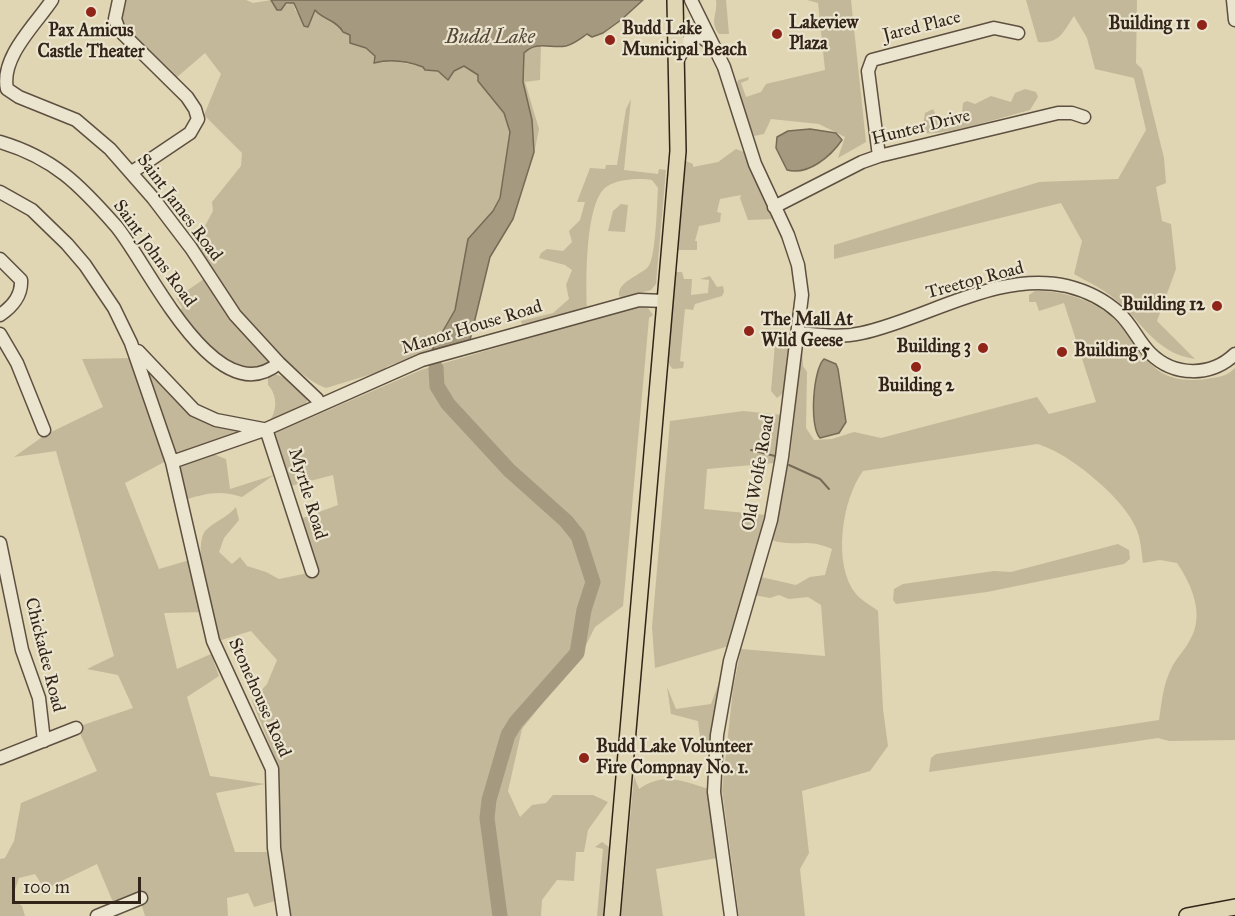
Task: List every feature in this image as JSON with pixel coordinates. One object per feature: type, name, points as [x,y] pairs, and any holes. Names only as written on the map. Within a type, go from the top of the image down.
[{"type":"main road","points":[[612,916],[678,151],[678,59],[675,0]]},
{"type":"main road","points":[[1187,916],[1235,907]]},
{"type":"street","name":"Saint James Road","points":[[52,0],[13,48],[4,76],[6,87],[13,94],[76,120],[132,172],[191,248],[225,302],[279,363],[317,399],[319,405]]},
{"type":"street","points":[[118,0],[115,19],[119,30],[187,97],[198,118],[190,133],[132,172]]},
{"type":"street","name":"Old Wolfe Road","points":[[691,0],[730,85],[755,164],[788,235],[800,274],[802,301],[771,520],[730,661],[717,735],[714,792],[731,916]]},
{"type":"street","points":[[1233,0],[1235,20]]},
{"type":"street","name":"Jared Place","points":[[879,156],[868,71],[871,62],[883,55],[994,28],[1018,33]]},
{"type":"street","points":[[678,59],[688,38],[693,35],[700,36],[713,46]]},
{"type":"street","name":"Hunter Drive","points":[[774,207],[862,162],[879,156],[1058,113],[1072,113],[1084,117]]},
{"type":"street","name":"Saint Johns Road","points":[[0,142],[37,154],[74,182],[116,227],[168,304],[211,358],[229,369],[246,373],[266,371],[279,363]]},
{"type":"street","points":[[0,192],[32,210],[68,244],[114,308],[131,343],[172,462]]},
{"type":"street","points":[[0,259],[21,279],[13,303],[0,315]]},
{"type":"street","name":"Treetop Road","points":[[798,333],[836,336],[863,333],[965,298],[1021,285],[1049,283],[1079,290],[1105,302],[1125,319],[1149,352],[1171,367],[1186,371],[1204,371],[1221,365],[1235,354]]},
{"type":"street","name":"Manor House Road","points":[[172,462],[265,429],[432,356],[639,300],[664,301]]},
{"type":"street","points":[[0,334],[17,363],[44,430]]},
{"type":"street","points":[[131,343],[194,411],[216,420],[265,429]]},
{"type":"street","name":"Myrtle Road","points":[[265,429],[312,571]]},
{"type":"street","name":"Stonehouse Road","points":[[172,462],[213,641],[272,769],[274,856],[284,916]]},
{"type":"street","name":"Chickadee Road","points":[[0,543],[22,650],[39,698],[44,741]]},
{"type":"street","points":[[0,758],[76,728]]},
{"type":"street","points":[[97,916],[141,898]]},
{"type":"shaded area","points":[[125,0],[246,0],[253,3],[271,0],[275,7],[294,3],[295,10],[301,17],[315,10],[346,32],[350,35],[350,43],[366,48],[375,56],[373,61],[389,60],[424,67],[425,70],[438,71],[450,78],[454,71],[464,66],[478,75],[504,113],[510,132],[500,198],[493,211],[468,239],[455,310],[432,350],[388,366],[382,371],[326,388],[295,368],[252,327],[194,246],[213,211],[212,202],[241,166],[242,153],[204,115],[221,74],[205,53],[176,78],[123,29],[121,21]]},
{"type":"shaded area","points":[[716,0],[726,0],[729,34],[719,34],[716,29],[714,21]]},
{"type":"shaded area","points":[[807,0],[851,0],[866,142],[838,158],[845,137],[819,124],[771,119],[764,134],[754,136],[736,87],[738,80],[749,77],[741,83],[746,97],[761,92],[766,84],[825,70],[818,3]]},
{"type":"shaded area","points":[[1026,0],[1137,0],[1136,63],[1142,69],[1164,158],[1166,183],[1156,187],[1162,221],[1171,224],[1176,269],[1157,321],[1195,359],[1169,350],[1149,334],[1111,296],[1074,274],[1082,241],[1061,203],[834,259],[834,245],[1039,182],[1118,179],[1146,130],[1134,78],[1095,69],[1087,38],[1074,16],[1064,32],[1056,39],[1038,42]]},
{"type":"shaded area","points":[[541,45],[540,80],[525,82],[539,129],[533,159],[530,163],[533,149],[532,134],[522,74],[523,61],[526,50]]},
{"type":"shaded area","points":[[1025,89],[1036,92],[1038,97],[1030,110],[957,129],[922,132],[925,113],[933,109],[937,117],[945,119],[962,113],[963,103],[967,101],[975,104],[991,96],[1011,102],[1015,93]]},
{"type":"shaded area","points":[[631,99],[624,170],[658,174],[659,169],[666,170],[656,284],[651,290],[622,298],[619,296],[621,287],[648,267],[651,262],[658,188],[652,180],[634,179],[616,182],[606,187],[599,196],[590,225],[587,306],[566,315],[522,324],[521,321],[553,313],[569,299],[566,285],[572,270],[565,265],[539,258],[541,253],[547,249],[563,251],[572,242],[569,231],[580,220],[585,202],[577,202],[590,168],[605,169],[606,165],[617,165],[626,109]]},
{"type":"shaded area","points":[[736,149],[744,152],[774,219],[748,220],[741,195],[720,199],[717,212],[721,213],[720,222],[699,226],[695,241],[697,241],[697,250],[678,250],[686,161],[693,164],[693,167],[718,162]]},
{"type":"shaded area","points":[[621,204],[628,205],[625,232],[608,231],[613,211]]},
{"type":"shaded area","points":[[676,272],[682,272],[684,279],[692,279],[691,295],[708,293],[709,280],[700,279],[710,276],[717,287],[723,286],[724,292],[722,296],[695,304],[693,310],[685,309],[680,361],[684,362],[683,368],[673,369],[668,360]]},
{"type":"shaded area","points":[[204,279],[268,359],[266,364],[252,368],[239,367],[227,362],[206,345],[180,313],[182,307],[176,298]]},
{"type":"shaded area","points":[[1035,291],[1074,296],[1100,308],[1121,326],[1148,361],[1158,370],[1170,376],[1186,380],[1206,379],[1225,375],[1235,368],[1235,740],[1169,741],[1158,738],[929,772],[931,758],[936,754],[1159,720],[1169,673],[1188,644],[1194,630],[1195,600],[1177,563],[1160,560],[1143,563],[1137,530],[1119,502],[1093,477],[1050,449],[1037,444],[863,471],[856,483],[845,515],[842,550],[849,582],[856,594],[878,611],[883,709],[888,746],[870,771],[802,791],[809,853],[800,869],[805,916],[739,916],[722,790],[733,689],[741,649],[825,656],[821,605],[808,597],[789,599],[779,595],[770,598],[754,595],[761,577],[796,585],[810,577],[825,575],[832,549],[823,545],[772,540],[790,457],[802,347],[803,366],[807,372],[806,428],[814,440],[832,439],[854,432],[881,438],[1037,397],[1049,414],[1096,402],[1064,303],[1039,311],[1036,302],[1029,302],[1029,295]]},
{"type":"shaded area","points":[[640,305],[648,308],[653,315],[649,318],[623,606],[595,627],[581,655],[522,729],[508,791],[520,817],[532,805],[546,803],[553,795],[593,795],[608,802],[588,830],[584,852],[576,852],[574,881],[557,880],[542,900],[541,916],[288,916],[277,833],[279,768],[252,701],[267,684],[277,660],[251,631],[218,641],[202,566],[202,538],[206,530],[236,507],[239,520],[224,538],[219,552],[232,564],[240,557],[247,566],[279,579],[313,572],[300,519],[338,505],[333,475],[287,487],[271,435],[421,370]]},
{"type":"shaded area","points":[[786,338],[791,346],[785,392],[777,398],[771,391],[775,344],[779,339]]},
{"type":"shaded area","points":[[141,357],[183,405],[239,429],[240,432],[173,457]]},
{"type":"shaded area","points":[[135,358],[166,461],[125,483],[159,569],[193,559],[204,612],[164,613],[177,669],[211,654],[219,676],[187,697],[210,776],[265,784],[216,793],[235,852],[267,852],[275,901],[254,907],[248,893],[227,898],[228,916],[145,916],[143,900],[115,907],[97,864],[45,889],[35,874],[19,878],[12,898],[22,906],[25,916],[0,916],[0,859],[5,858],[14,841],[21,803],[97,771],[77,727],[133,708],[118,675],[87,669],[114,656],[56,451],[14,457],[45,435],[103,407],[82,359]]},
{"type":"shaded area","points":[[274,374],[287,378],[308,398],[303,407],[269,422],[274,412],[275,402],[268,385],[268,375]]},
{"type":"shaded area","points":[[743,411],[782,415],[775,463],[707,469],[704,509],[767,515],[732,645],[655,668],[652,627],[670,421]]},
{"type":"shaded area","points":[[213,454],[226,459],[230,489],[274,475],[242,497],[214,493],[185,500],[179,467]]},
{"type":"shaded area","points":[[1118,544],[1129,550],[1130,559],[1124,564],[987,592],[896,604],[893,600],[894,589],[903,584],[994,571],[1011,572]]},
{"type":"shaded area","points":[[719,682],[711,754],[705,740],[700,737],[698,721],[671,714],[667,687],[676,709],[711,704]]},
{"type":"shaded area","points":[[634,776],[639,789],[665,779],[709,789],[717,858],[656,869],[663,916],[621,916]]},
{"type":"shaded area","points":[[602,842],[609,847],[603,916],[597,916],[603,849],[595,847]]},
{"type":"water","name":"Budd Lake","points":[[271,0],[643,0],[603,33],[592,37],[587,34],[566,46],[539,46],[524,53],[523,82],[532,120],[534,152],[513,219],[490,257],[470,340],[432,350],[455,310],[468,239],[493,211],[500,198],[510,132],[504,113],[478,81],[478,75],[464,66],[454,71],[448,80],[438,71],[425,70],[411,63],[392,61],[374,63],[375,56],[366,48],[350,43],[350,35],[315,10],[308,27],[304,26],[294,3],[286,3],[281,10],[277,10]]},
{"type":"water","points":[[810,129],[836,133],[842,140],[832,152],[811,167],[795,171],[787,170],[776,148],[777,137],[788,131]]},
{"type":"water","points":[[824,359],[836,364],[838,369],[846,422],[839,433],[820,438],[814,422],[814,398],[817,374]]},
{"type":"waterway","points":[[436,368],[437,386],[448,404],[509,470],[566,521],[578,536],[593,582],[584,610],[577,653],[516,722],[508,735],[489,800],[487,818],[500,916]]},
{"type":"waterway","points":[[751,450],[775,456]]},
{"type":"waterway","points":[[789,465],[820,479],[829,489]]},
{"type":"place","name":"Pax Amicus Castle Theater","points":[[91,12]]},
{"type":"place","name":"Building 11","points":[[1202,25]]},
{"type":"place","name":"Lakeview Plaza","points":[[777,34]]},
{"type":"place","name":"Budd Lake Municipal Beach","points":[[610,40]]},
{"type":"place","name":"Building 12","points":[[1217,306]]},
{"type":"place","name":"The Mall At Wild Geese","points":[[749,331]]},
{"type":"place","name":"Building 3","points":[[983,348]]},
{"type":"place","name":"Building 5","points":[[1062,352]]},
{"type":"place","name":"Building 2","points":[[916,367]]},
{"type":"place","name":"Budd Lake Volunteer Fire Compnay No. 1.","points":[[584,758]]}]
